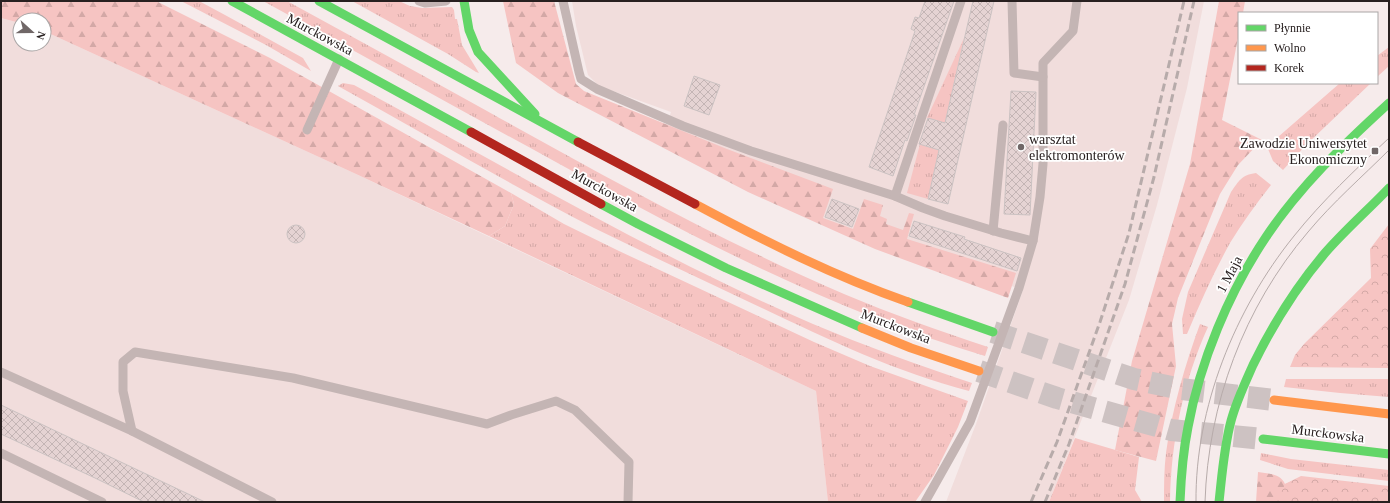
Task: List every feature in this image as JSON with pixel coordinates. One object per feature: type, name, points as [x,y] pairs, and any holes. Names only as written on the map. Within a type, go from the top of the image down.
[{"type":"main road","name":"Murckowska","points":[[232,1],[638,224],[726,268],[843,321],[911,348],[978,371]]},
{"type":"main road","name":"Murckowska","points":[[319,1],[547,126],[819,268],[897,298],[993,332]]},
{"type":"main road","points":[[464,1],[469,30],[478,52],[547,126]]},
{"type":"main road","name":"1 Maja","points":[[1180,502],[1184,452],[1190,413],[1201,371],[1217,330],[1238,284],[1258,249],[1286,209],[1319,170],[1389,103]]},
{"type":"main road","points":[[1219,502],[1224,453],[1234,414],[1243,386],[1273,324],[1286,303],[1318,262],[1340,237],[1389,188]]},
{"type":"main road","name":"Murckowska","points":[[1274,400],[1389,414]]},
{"type":"main road","name":"Murckowska","points":[[1263,438],[1389,454]]},
{"type":"lane","points":[[419,1],[446,1]]},
{"type":"lane","points":[[563,1],[581,79],[597,89],[683,126],[752,151],[896,196],[923,208],[993,231],[1033,241]]},
{"type":"lane","points":[[896,196],[961,1]]},
{"type":"lane","points":[[1012,1],[1014,73],[1042,77]]},
{"type":"lane","points":[[925,502],[970,422],[1018,288],[1033,241],[1040,197],[1043,164],[1043,63],[1073,31],[1077,1]]},
{"type":"lane","points":[[307,130],[339,59]]},
{"type":"lane","points":[[993,231],[1003,125]]},
{"type":"lane","points":[[132,431],[123,390],[123,362],[135,352],[293,378],[487,424],[556,401],[575,410],[629,462],[628,502]]},
{"type":"lane","points":[[1,372],[132,431],[272,502]]},
{"type":"lane","points":[[1,453],[102,502]]},
{"type":"shaded area","points":[[572,1],[1204,1],[1187,88],[1157,205],[1129,300],[1049,502],[946,502],[976,424],[1023,290],[825,221],[667,125],[671,112],[599,86],[588,75],[576,26]]},
{"type":"shaded area","points":[[1,18],[12,21],[12,52],[52,52],[52,35],[356,174],[816,391],[828,502],[1,502]]},
{"type":"green space","points":[[1,1],[156,1],[270,58],[511,193],[514,204],[505,226],[489,236],[52,35],[52,12],[12,12],[12,21],[1,18]]},
{"type":"green space","points":[[181,1],[199,1],[225,15],[303,58],[311,71],[266,45]]},
{"type":"green space","points":[[263,1],[287,1],[575,160],[708,230],[798,274],[844,294],[916,322],[988,347],[985,356],[928,338],[818,295],[711,244],[606,189]]},
{"type":"green space","points":[[352,1],[399,1],[410,6],[422,8],[452,7],[454,10],[455,19],[457,19],[462,45],[479,73],[448,54]]},
{"type":"green space","points":[[503,1],[554,1],[576,84],[584,91],[727,149],[833,189],[823,218],[853,229],[864,199],[883,205],[880,216],[887,219],[886,224],[903,230],[909,213],[914,214],[907,239],[1016,273],[1008,298],[875,249],[748,192],[558,93],[516,63]]},
{"type":"green space","points":[[1219,1],[1245,1],[1243,12],[1238,12],[1238,38],[1222,120],[1262,140],[1238,165],[1220,194],[1178,298],[1172,324],[1176,366],[1156,461],[1115,450],[1132,361],[1190,164]]},
{"type":"green space","points":[[964,38],[945,123],[927,118]]},
{"type":"green space","points":[[1389,47],[1389,66],[1378,76],[1378,55]]},
{"type":"green space","points":[[343,83],[354,85],[581,210],[696,270],[813,324],[892,355],[972,383],[969,391],[940,383],[883,363],[801,327],[594,228],[497,176],[338,86]]},
{"type":"green space","points":[[1339,84],[1370,84],[1306,145],[1283,170],[1273,161],[1268,149],[1270,144]]},
{"type":"green space","points":[[920,144],[939,150],[928,199],[907,193]]},
{"type":"green space","points":[[1256,173],[1271,185],[1239,228],[1230,243],[1207,288],[1187,334],[1183,334],[1182,319],[1188,292],[1231,192],[1238,182],[1244,177]]},
{"type":"green space","points":[[511,193],[564,224],[814,342],[870,366],[968,401],[958,427],[934,475],[915,502],[828,502],[816,391],[489,236],[505,226],[514,204]]},
{"type":"green space","points":[[1389,224],[1389,368],[1290,367],[1295,355],[1304,344],[1371,278],[1370,249]]},
{"type":"green space","points":[[1200,324],[1208,327],[1199,348],[1185,391],[1173,457],[1170,502],[1164,502],[1165,459],[1175,404],[1189,355]]},
{"type":"green space","points":[[1286,379],[1389,379],[1389,397],[1284,387]]},
{"type":"green space","points":[[1075,438],[1139,457],[1135,490],[1142,502],[1049,502]]},
{"type":"green space","points":[[1261,453],[1291,459],[1389,470],[1389,481],[1288,469],[1260,460]]},
{"type":"green space","points":[[1258,472],[1277,476],[1283,480],[1285,484],[1302,477],[1389,502],[1256,502]]},
{"type":"green space","points":[[1301,476],[1389,486],[1389,502],[1277,502],[1285,484]]},
{"type":"building","points":[[925,1],[954,1],[914,115],[916,115],[907,141],[905,140],[893,176],[869,167],[915,31],[911,29],[915,17],[919,18]]},
{"type":"building","points":[[973,1],[994,1],[948,204],[928,199],[939,150],[919,144],[928,118],[945,123]]},
{"type":"building","points":[[694,76],[720,85],[709,115],[684,106]]},
{"type":"building","points":[[1011,91],[1036,92],[1030,215],[1004,214]]},
{"type":"building","points":[[832,199],[859,209],[852,227],[825,217]]},
{"type":"building","points":[[914,221],[965,237],[964,239],[1021,258],[1017,271],[909,236]]},
{"type":"building","points":[[292,225],[300,225],[305,230],[303,241],[300,243],[292,243],[287,238],[287,230]]},
{"type":"building","points":[[1,405],[205,502],[144,502],[1,434]]},
{"type":"tunnel","points":[[993,332],[1134,379],[1181,389],[1274,400]]},
{"type":"tunnel","points":[[979,371],[1057,398],[1171,430],[1263,439]]},
{"type":"tram line","points":[[1196,502],[1198,467],[1203,431],[1211,396],[1222,361],[1237,327],[1254,295],[1294,236],[1316,210],[1389,138]]},
{"type":"tram line","points":[[1205,502],[1213,429],[1222,393],[1234,358],[1248,325],[1265,292],[1285,261],[1308,232],[1337,200],[1389,150]]},
{"type":"railway","points":[[1031,502],[1057,442],[1100,322],[1129,233],[1184,1]]},
{"type":"railway","points":[[1045,502],[1069,444],[1125,284],[1154,177],[1194,1]]},
{"type":"traffic: fast","points":[[232,1],[471,132]]},
{"type":"traffic: fast","points":[[319,1],[578,142]]},
{"type":"traffic: fast","points":[[464,1],[469,30],[478,52],[535,114]]},
{"type":"traffic: fast","points":[[1180,502],[1185,446],[1193,402],[1208,353],[1228,304],[1240,281],[1266,237],[1293,200],[1323,166],[1389,103]]},
{"type":"traffic: fast","points":[[1219,502],[1225,451],[1233,414],[1253,365],[1269,335],[1286,306],[1314,266],[1340,236],[1389,188]]},
{"type":"traffic: fast","points":[[601,204],[726,268],[862,328]]},
{"type":"traffic: fast","points":[[908,302],[993,332]]},
{"type":"traffic: fast","points":[[1263,439],[1389,454]]},
{"type":"traffic: slow","points":[[695,204],[826,269],[908,302]]},
{"type":"traffic: slow","points":[[862,328],[911,348],[979,371]]},
{"type":"traffic: slow","points":[[1274,400],[1389,414]]},
{"type":"traffic: jam","points":[[471,132],[601,204]]},
{"type":"traffic: jam","points":[[578,142],[695,204]]},
{"type":"place","name":"warsztat elektromonterów","points":[[1021,147]]},
{"type":"place","name":"Zawodzie Uniwersytet Ekonomiczny","points":[[1375,151]]}]
